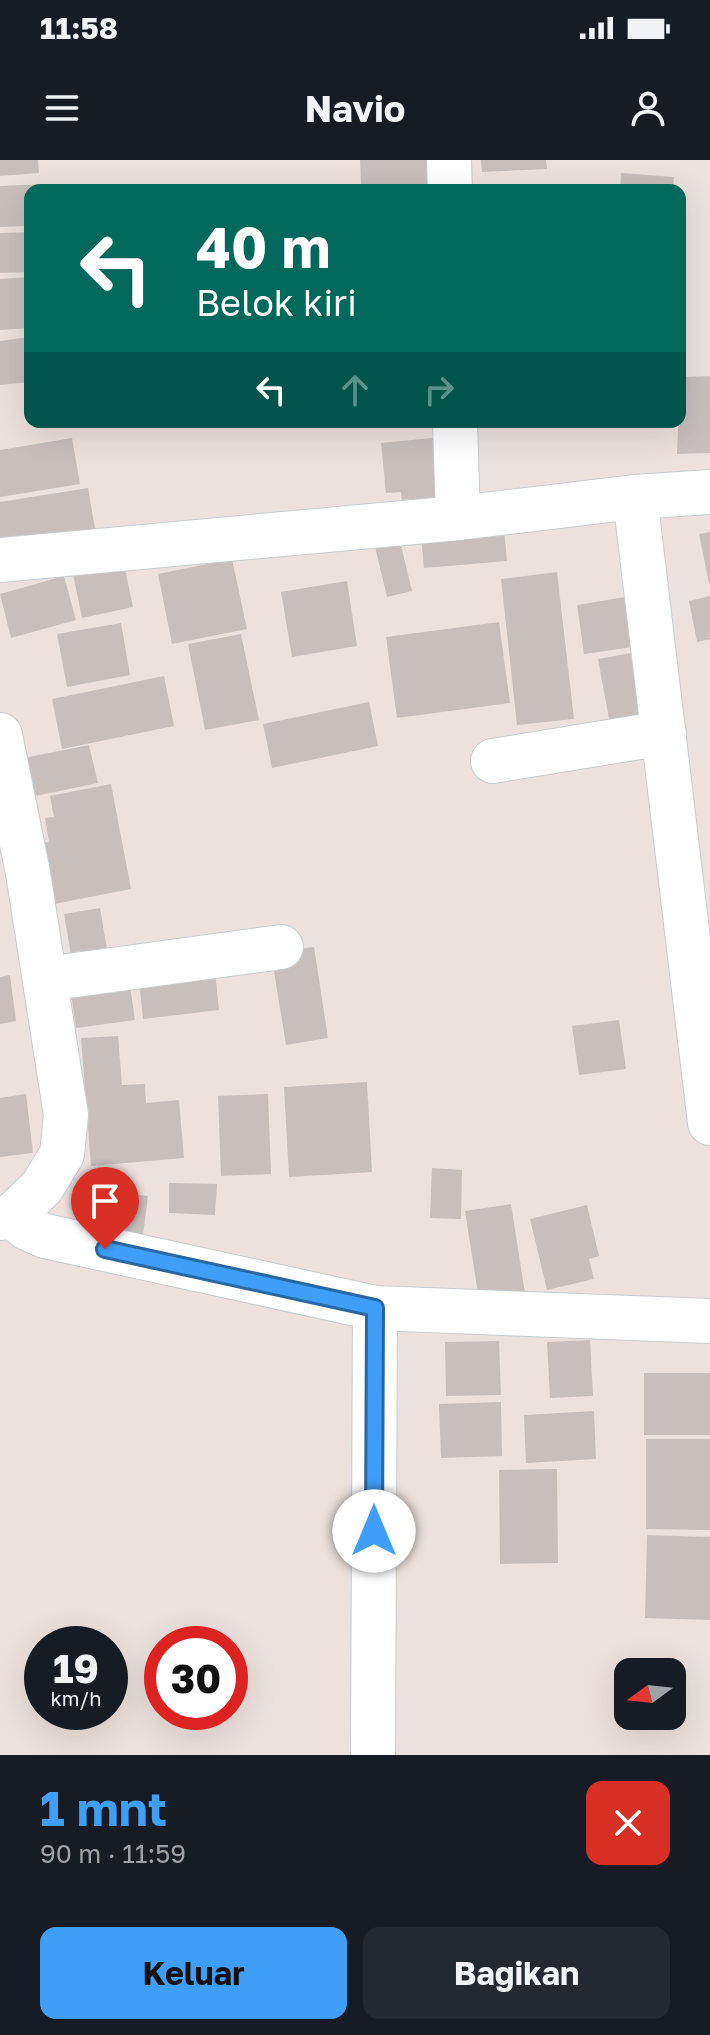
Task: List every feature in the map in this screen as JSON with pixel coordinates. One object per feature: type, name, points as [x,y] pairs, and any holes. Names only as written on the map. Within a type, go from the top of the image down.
[{"type":"street","points":[[449,160],[450,184]]},
{"type":"street","points":[[455,428],[458,518]]},
{"type":"street","points":[[0,560],[710,492]]},
{"type":"street","points":[[635,497],[710,1123]]},
{"type":"street","points":[[493,761],[664,733]]},
{"type":"street","points":[[0,735],[14,877],[46,979],[66,1115],[62,1154],[42,1187],[6,1217],[45,1236],[375,1308],[710,1321]]},
{"type":"street","points":[[46,979],[281,947]]},
{"type":"street","points":[[373,1755],[375,1308]]},
{"type":"building","points":[[0,160],[38,160],[39,173],[0,176]]},
{"type":"building","points":[[360,160],[431,160],[432,184],[361,184]]},
{"type":"building","points":[[481,160],[546,160],[547,169],[482,172]]},
{"type":"building","points":[[621,173],[674,177],[673,184],[620,184]]},
{"type":"building","points":[[24,185],[24,226],[0,227],[0,186]]},
{"type":"building","points":[[24,232],[24,272],[0,273],[0,233]]},
{"type":"building","points":[[24,277],[24,328],[0,330],[0,279]]},
{"type":"building","points":[[24,338],[24,383],[0,385],[0,341]]},
{"type":"building","points":[[710,376],[710,453],[677,454],[678,428],[686,428],[686,377]]},
{"type":"building","points":[[442,437],[448,496],[402,500],[401,492],[386,493],[381,443]]},
{"type":"building","points":[[72,438],[80,484],[0,497],[0,450]]},
{"type":"building","points":[[88,488],[97,540],[0,555],[0,502]]},
{"type":"building","points":[[503,518],[507,561],[424,568],[420,526]]},
{"type":"building","points":[[710,532],[710,583],[709,583],[699,534]]},
{"type":"building","points":[[400,541],[412,591],[387,597],[375,547]]},
{"type":"building","points":[[232,559],[247,629],[172,644],[158,574]]},
{"type":"building","points":[[124,564],[133,607],[82,618],[73,574]]},
{"type":"building","points":[[557,572],[574,719],[517,725],[501,579]]},
{"type":"building","points":[[64,576],[76,620],[11,638],[0,594]]},
{"type":"building","points":[[347,581],[357,646],[292,657],[281,592]]},
{"type":"building","points":[[631,596],[640,646],[584,654],[577,605]]},
{"type":"building","points":[[710,596],[710,639],[697,642],[689,601]]},
{"type":"building","points":[[499,622],[510,703],[397,718],[386,637]]},
{"type":"building","points":[[121,623],[130,675],[67,687],[57,634]]},
{"type":"building","points":[[241,634],[259,720],[205,730],[188,644]]},
{"type":"building","points":[[642,651],[654,717],[610,724],[598,659]]},
{"type":"building","points":[[164,676],[174,726],[62,749],[52,699]]},
{"type":"building","points":[[369,702],[378,746],[272,768],[263,724]]},
{"type":"building","points":[[89,745],[98,783],[21,799],[14,760]]},
{"type":"building","points":[[111,784],[131,889],[54,904],[42,843],[49,842],[45,818],[54,817],[50,796]]},
{"type":"building","points":[[100,908],[109,961],[73,967],[64,914]]},
{"type":"building","points":[[314,947],[328,1038],[286,1045],[271,953]]},
{"type":"building","points":[[215,972],[219,1010],[143,1019],[139,980]]},
{"type":"building","points":[[10,975],[16,1021],[0,1024],[0,977]]},
{"type":"building","points":[[129,979],[135,1020],[76,1028],[70,986]]},
{"type":"building","points":[[619,1020],[626,1069],[579,1075],[572,1026]]},
{"type":"building","points":[[118,1036],[122,1085],[145,1084],[146,1103],[179,1100],[184,1158],[91,1166],[81,1038]]},
{"type":"building","points":[[367,1082],[372,1172],[289,1177],[284,1087]]},
{"type":"building","points":[[26,1094],[33,1153],[0,1157],[0,1098]]},
{"type":"building","points":[[268,1094],[271,1174],[221,1176],[218,1096]]},
{"type":"building","points":[[432,1168],[462,1170],[461,1219],[430,1218]]},
{"type":"building","points":[[169,1183],[217,1184],[215,1215],[169,1213]]},
{"type":"building","points":[[87,1188],[148,1196],[143,1235],[82,1228]]},
{"type":"building","points":[[511,1204],[526,1300],[480,1307],[465,1211]]},
{"type":"building","points":[[587,1205],[599,1256],[589,1259],[594,1279],[547,1290],[530,1219]]},
{"type":"building","points":[[590,1340],[593,1396],[550,1398],[547,1342]]},
{"type":"building","points":[[499,1341],[501,1395],[446,1396],[445,1342]]},
{"type":"building","points":[[644,1373],[710,1373],[710,1435],[644,1435]]},
{"type":"building","points":[[501,1402],[502,1456],[441,1458],[439,1404]]},
{"type":"building","points":[[594,1411],[596,1459],[526,1463],[524,1415]]},
{"type":"building","points":[[646,1439],[710,1439],[710,1530],[646,1529]]},
{"type":"building","points":[[557,1469],[558,1563],[500,1564],[499,1470]]},
{"type":"building","points":[[647,1535],[710,1537],[710,1620],[645,1618]]},
{"type":"route","points":[[105,1249],[375,1308],[374,1531]]}]
